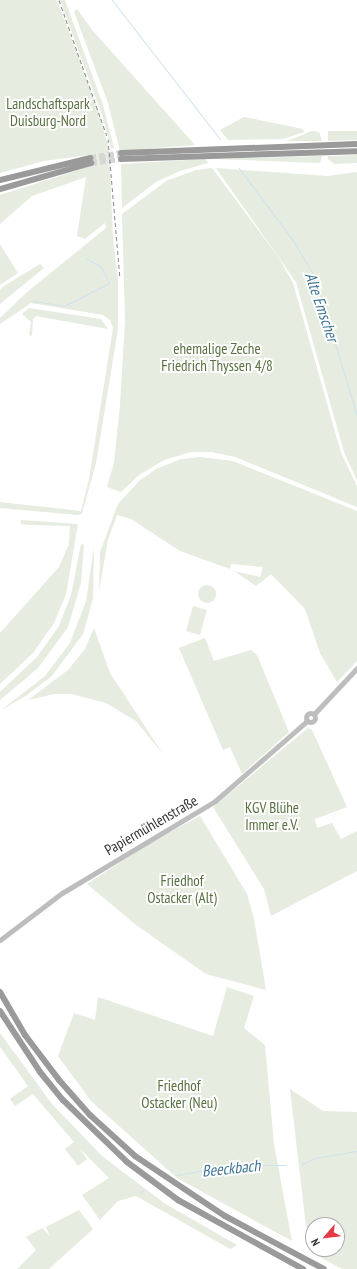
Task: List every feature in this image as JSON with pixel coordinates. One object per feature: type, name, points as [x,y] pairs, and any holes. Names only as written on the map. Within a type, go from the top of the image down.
[{"type":"highway","points":[[357,144],[121,156],[357,151]]},
{"type":"highway","points":[[0,179],[91,160],[17,182],[0,190]]},
{"type":"highway","points":[[0,992],[25,1034],[59,1080],[90,1115],[135,1156],[225,1216],[324,1269]]},
{"type":"highway","points":[[0,1011],[36,1067],[63,1100],[126,1162],[178,1200],[303,1269]]},
{"type":"main road","name":"Papiermühlenstraße","points":[[0,940],[62,893],[220,797],[307,720],[308,714],[314,714],[357,668]]},
{"type":"green space","name":"Landschaftspark Duisburg-Nord","points":[[0,0],[57,0],[100,116],[109,150],[113,237],[118,279],[118,329],[96,463],[82,514],[78,515],[0,508],[0,502],[81,511],[89,479],[113,328],[110,320],[103,315],[31,303],[0,324],[0,318],[26,293],[106,228],[105,223],[85,239],[77,236],[86,177],[32,196],[0,224],[0,195],[91,166],[89,155],[44,161],[0,173]]},
{"type":"green space","points":[[60,0],[65,0],[103,105],[114,148],[111,148],[102,115]]},
{"type":"green space","points":[[77,9],[93,31],[195,145],[120,151],[108,103],[74,12]]},
{"type":"green space","points":[[244,117],[303,129],[304,132],[283,139],[228,140],[220,130]]},
{"type":"green space","points":[[312,131],[319,132],[322,141],[287,141]]},
{"type":"green space","points":[[328,131],[357,131],[357,140],[328,141]]},
{"type":"green space","points":[[357,155],[357,163],[334,164],[328,159],[328,156]]},
{"type":"green space","points":[[322,156],[320,163],[213,159]]},
{"type":"green space","points":[[205,159],[208,163],[180,171],[156,182],[122,208],[121,164]]},
{"type":"green space","name":"ehemalige Zeche Friedrich Thyssen 4/8","points":[[212,168],[279,258],[293,283],[341,453],[357,486],[357,507],[235,457],[212,452],[191,452],[164,460],[139,475],[121,492],[107,487],[114,463],[120,405],[125,320],[122,214],[166,181],[196,170]]},
{"type":"green space","points":[[216,168],[327,176],[357,172],[357,480],[344,452],[296,282]]},
{"type":"green space","points":[[0,244],[18,273],[0,285]]},
{"type":"green space","points":[[40,264],[44,268],[0,304],[0,290],[4,286]]},
{"type":"green space","points":[[29,308],[101,319],[108,329],[36,316],[33,319],[32,336],[29,335],[31,322],[22,314]]},
{"type":"green space","points":[[200,457],[233,461],[357,511],[357,661],[337,682],[320,653],[305,609],[271,574],[256,586],[234,571],[260,577],[263,567],[231,564],[230,569],[180,551],[131,519],[117,515],[108,540],[99,591],[100,552],[118,504],[140,480],[156,469],[181,459]]},
{"type":"green space","points":[[21,520],[78,524],[66,594],[54,623],[33,653],[0,684],[0,633],[59,567],[69,544],[70,526],[21,524]]},
{"type":"green space","points":[[81,544],[84,545],[81,583],[68,627],[38,668],[0,700],[0,692],[37,657],[59,626],[71,595]]},
{"type":"green space","points":[[94,547],[93,599],[83,634],[52,676],[27,695],[0,711],[45,676],[70,643],[86,601]]},
{"type":"green space","points":[[203,585],[211,585],[216,590],[214,601],[211,603],[203,603],[198,598],[198,590]]},
{"type":"green space","points":[[193,606],[207,610],[200,635],[186,631]]},
{"type":"green space","points":[[94,628],[110,673],[163,754],[136,721],[106,703],[72,694],[54,694],[28,700],[68,670],[85,649]]},
{"type":"green space","points":[[205,638],[214,661],[251,650],[257,655],[289,732],[242,774],[230,747],[223,750],[179,648]]},
{"type":"green space","name":"KGV Blühe Immer e.V.","points":[[308,728],[312,730],[347,807],[315,819],[317,828],[332,823],[341,839],[357,831],[357,871],[271,916],[264,889],[213,807]]},
{"type":"green space","name":"Friedhof Ostacker (Alt)","points":[[200,816],[247,894],[254,919],[266,990],[206,974],[136,925],[87,884],[153,841]]},
{"type":"green space","name":"Friedhof Ostacker (Neu)","points":[[227,987],[254,996],[244,1028],[265,1045],[274,1144],[292,1241],[177,1178],[91,1101],[58,1056],[74,1013],[95,1020],[98,997],[213,1036]]},
{"type":"green space","points":[[0,1033],[52,1104],[102,1156],[164,1203],[237,1245],[230,1249],[136,1196],[118,1201],[100,1220],[82,1195],[109,1178],[79,1148],[87,1159],[78,1166],[65,1149],[74,1142],[33,1094],[15,1106],[10,1099],[28,1086],[0,1047]]},
{"type":"green space","points":[[290,1089],[323,1111],[357,1112],[357,1269],[342,1269],[320,1257],[345,1257],[345,1217],[305,1217],[305,1218]]},
{"type":"green space","points":[[79,1210],[93,1229],[49,1269],[17,1269],[36,1250],[26,1237],[42,1228],[50,1236],[46,1227]]},
{"type":"waterway","name":"Alte Emscher","points":[[112,0],[220,139]]},
{"type":"waterway","name":"Alte Emscher","points":[[239,168],[292,239],[315,277],[357,416]]},
{"type":"waterway","points":[[33,301],[64,306],[109,283],[101,267],[86,258]]},
{"type":"waterway","name":"Beeckbach","points":[[302,1164],[315,1158],[357,1151]]},
{"type":"waterway","name":"Beeckbach","points":[[177,1175],[233,1165],[286,1165]]},
{"type":"waterway","name":"Beeckbach","points":[[140,1192],[144,1190]]},
{"type":"tunnel","points":[[90,158],[121,153]]},
{"type":"tunnel","points":[[91,163],[121,159]]},
{"type":"railway","points":[[59,0],[108,139],[120,278]]}]
